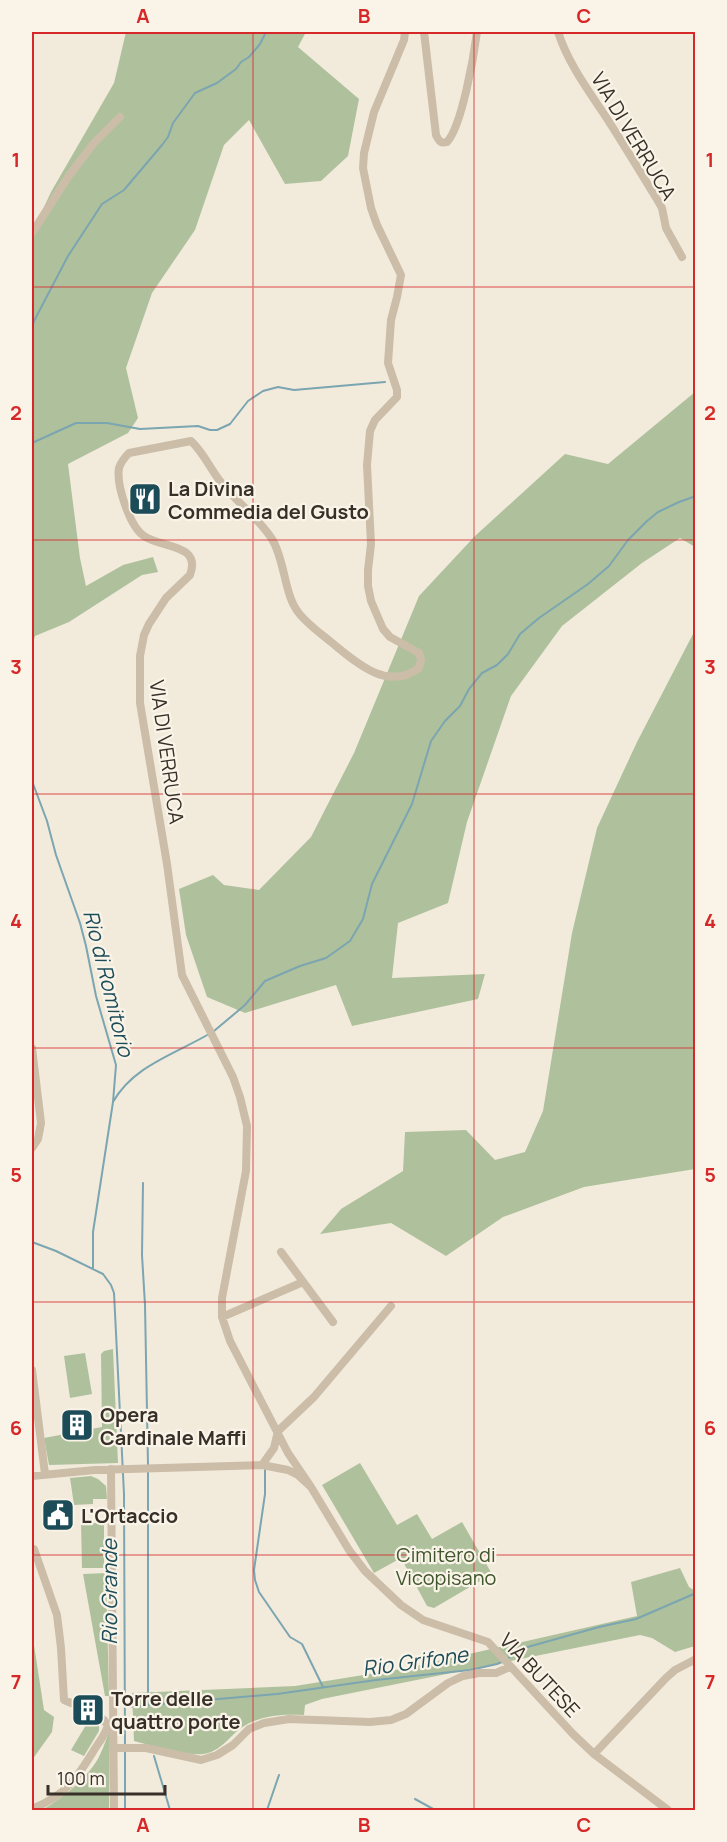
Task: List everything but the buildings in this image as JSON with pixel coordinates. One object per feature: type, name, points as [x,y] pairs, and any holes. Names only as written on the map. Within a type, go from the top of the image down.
[{"type":"street","name":"VIA DI VERRUCA","points":[[311,1487],[288,1453],[230,1341],[222,1317],[222,1298],[246,1171],[247,1126],[233,1077],[182,975],[167,864],[140,703],[140,656],[144,635],[160,606],[193,568],[192,560],[184,550],[146,538],[140,533],[120,490],[120,466],[129,453],[191,441],[197,446],[221,483],[262,524],[274,542],[297,611],[323,636],[370,672],[397,677],[405,676],[419,668],[422,659],[419,653],[390,637],[383,629],[371,601],[368,570],[371,544],[368,500],[370,431],[375,420],[397,397],[388,363],[391,320],[398,297],[401,274],[371,208],[363,168],[364,153],[374,112],[404,40],[405,32]]},
{"type":"street","points":[[424,32],[436,135],[443,143],[447,142],[454,133],[468,82],[477,32]]},
{"type":"street","name":"VIA DI VERRUCA","points":[[558,32],[579,77],[662,208],[666,228],[682,257]]},
{"type":"street","points":[[32,233],[68,177],[93,144],[120,117]]},
{"type":"street","points":[[32,1048],[40,1123],[38,1139],[32,1148]]},
{"type":"street","points":[[281,1252],[333,1322]]},
{"type":"street","points":[[222,1317],[303,1282]]},
{"type":"street","points":[[262,1465],[274,1449],[278,1431],[314,1397],[391,1306]]},
{"type":"street","points":[[32,1370],[45,1474]]},
{"type":"street","points":[[274,1449],[278,1467],[284,1462],[288,1453]]},
{"type":"street","name":"VIA BUTESE","points":[[32,1476],[115,1469],[262,1465],[278,1467],[298,1475],[311,1487],[349,1550],[366,1571],[401,1605],[423,1620],[484,1640],[594,1754],[668,1810]]},
{"type":"street","points":[[114,1810],[118,1748],[111,1726],[115,1469]]},
{"type":"street","points":[[32,1549],[34,1549],[57,1615],[64,1701],[83,1708]]},
{"type":"street","points":[[594,1754],[666,1678],[696,1659]]},
{"type":"street","points":[[118,1748],[146,1748],[201,1760],[217,1755],[249,1729],[276,1720],[370,1722],[391,1720],[406,1714],[456,1679],[510,1667]]},
{"type":"street","points":[[92,1712],[111,1726]]},
{"type":"street","points":[[32,1809],[51,1800],[73,1783],[111,1726]]},
{"type":"green space","points":[[126,32],[306,32],[298,47],[359,99],[348,156],[321,181],[285,184],[249,120],[224,145],[195,230],[152,293],[126,368],[138,418],[128,433],[68,464],[80,558],[86,586],[123,565],[153,557],[158,572],[142,575],[69,622],[35,636],[32,647],[32,233],[51,192],[114,83]]},
{"type":"green space","points":[[695,392],[695,547],[680,538],[642,563],[562,626],[511,696],[467,822],[448,903],[398,923],[392,978],[485,974],[478,999],[352,1026],[336,985],[245,1013],[207,997],[186,935],[179,889],[213,875],[224,885],[259,890],[311,837],[354,753],[419,596],[475,536],[565,454],[608,464]]},
{"type":"green space","points":[[695,613],[695,1169],[584,1187],[503,1217],[446,1256],[391,1223],[320,1234],[341,1209],[403,1171],[405,1132],[466,1130],[495,1160],[525,1152],[543,1111],[572,933],[597,828],[637,742],[693,634]]},
{"type":"green space","points":[[113,1349],[118,1463],[49,1465],[44,1438],[102,1427],[101,1354]]},
{"type":"green space","points":[[85,1353],[92,1394],[70,1398],[64,1356]]},
{"type":"green space","name":"Cimitero di Vicopisano","points":[[360,1463],[397,1525],[417,1514],[432,1539],[462,1522],[492,1574],[434,1608],[427,1606],[401,1558],[374,1573],[322,1485]]},
{"type":"green space","points":[[91,1476],[106,1486],[107,1499],[93,1499],[93,1504],[74,1505],[70,1478]]},
{"type":"green space","points":[[81,1523],[104,1523],[104,1568],[82,1568]]},
{"type":"green space","points":[[680,1568],[689,1587],[695,1591],[695,1646],[675,1652],[652,1638],[640,1635],[322,1699],[305,1705],[304,1715],[271,1716],[256,1720],[241,1728],[209,1753],[178,1752],[134,1741],[132,1693],[295,1686],[407,1668],[637,1616],[631,1582]]},
{"type":"green space","points":[[106,1573],[109,1696],[105,1696],[83,1574]]},
{"type":"green space","points":[[32,1632],[44,1710],[54,1717],[52,1732],[32,1760]]},
{"type":"green space","points":[[92,1715],[99,1724],[99,1731],[84,1756],[71,1750]]},
{"type":"green space","points":[[110,1731],[109,1810],[42,1810],[64,1795],[85,1776],[98,1758]]},
{"type":"waterway","name":"Rio di Romitorio","points":[[32,328],[68,256],[102,204],[124,190],[162,145],[173,123],[195,93],[217,83],[236,69],[260,44],[266,32]]},
{"type":"waterway","points":[[32,443],[76,423],[107,423],[140,429],[198,426],[217,430],[230,424],[248,401],[263,391],[278,387],[294,390],[385,382]]},
{"type":"waterway","points":[[214,1031],[245,1005],[265,981],[326,958],[350,941],[363,919],[372,884],[412,804],[431,741],[445,721],[460,706],[469,689],[482,673],[497,665],[508,654],[520,634],[609,566],[628,540],[647,521],[658,512],[696,496]]},
{"type":"waterway","name":"Rio di Romitorio","points":[[32,781],[80,923],[96,996],[116,1065],[113,1102],[93,1232],[93,1269]]},
{"type":"waterway","points":[[113,1102],[121,1090],[143,1070],[209,1034]]},
{"type":"waterway","points":[[143,1183],[142,1255],[148,1465]]},
{"type":"waterway","name":"Rio Grande","points":[[32,1242],[103,1274],[114,1293],[124,1494],[125,1744]]},
{"type":"waterway","points":[[265,1470],[265,1494],[254,1570],[255,1580],[259,1592],[290,1637],[302,1644],[323,1687]]},
{"type":"waterway","points":[[148,1471],[148,1705]]},
{"type":"waterway","name":"Rio Grifone","points":[[507,1659],[524,1648],[636,1619],[696,1593]]},
{"type":"waterway","name":"Rio Grifone","points":[[125,1707],[277,1694],[470,1670],[502,1662]]},
{"type":"waterway","name":"Rio Grande","points":[[125,1750],[125,1810]]},
{"type":"waterway","points":[[154,1756],[170,1810]]},
{"type":"waterway","points":[[267,1810],[279,1775]]},
{"type":"waterway","points":[[415,1799],[435,1810]]},
{"type":"place","name":"La Divina Commedia del Gusto","points":[[145,499]]},
{"type":"place","name":"Opera Cardinale Maffi","points":[[77,1425]]},
{"type":"place","name":"L'Ortaccio","points":[[58,1515]]},
{"type":"place","name":"Torre delle quattro porte","points":[[88,1710]]}]
